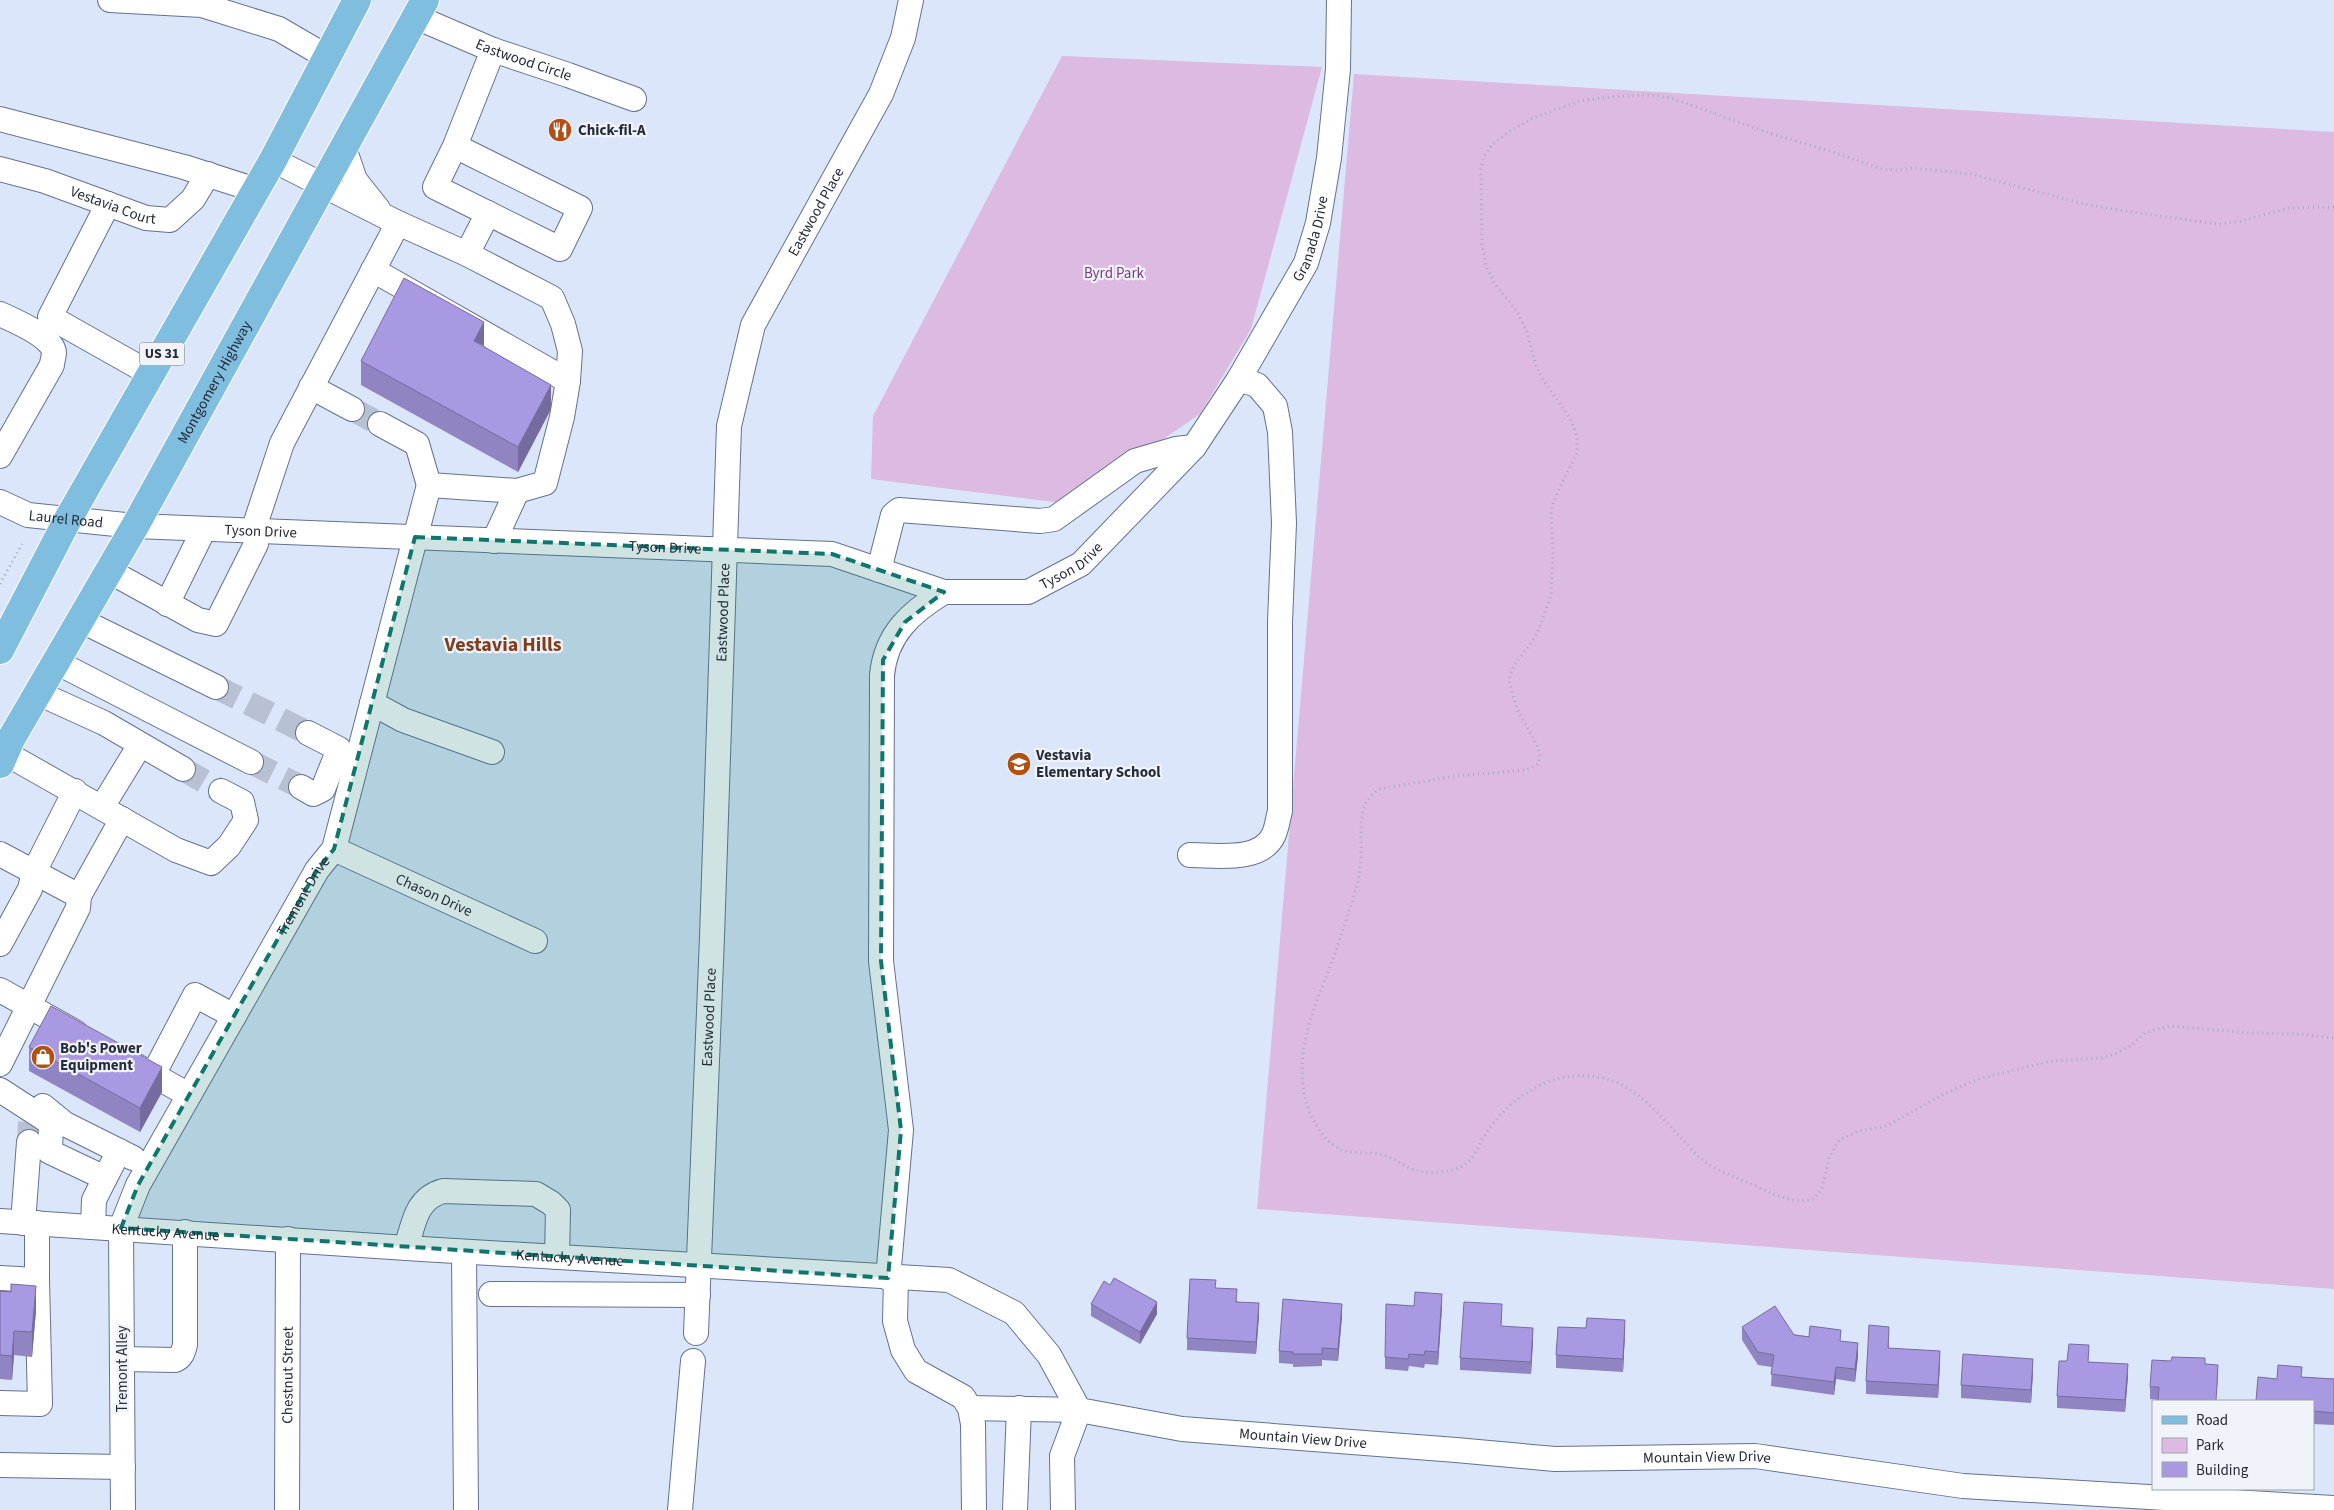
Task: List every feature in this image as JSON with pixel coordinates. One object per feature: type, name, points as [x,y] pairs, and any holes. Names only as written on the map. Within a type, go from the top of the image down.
[{"type":"main road","name":"US 31","points":[[0,650],[68,519],[273,160],[357,0]]},
{"type":"main road","name":"Montgomery Highway","points":[[4,748],[38,693],[134,526],[420,8]]},
{"type":"street","points":[[110,0],[202,5],[278,29],[327,57]]},
{"type":"street","name":"Eastwood Place","points":[[696,1333],[700,1266],[729,426],[753,325],[881,94],[903,38],[911,0]]},
{"type":"street","name":"Granada Drive","points":[[1194,447],[1239,380],[1306,263],[1318,223],[1329,158],[1338,69],[1339,0]]},
{"type":"street","name":"Eastwood Circle","points":[[420,8],[493,50],[568,74],[634,99]]},
{"type":"street","points":[[456,146],[580,208],[560,249],[435,187],[456,146],[493,50]]},
{"type":"street","points":[[0,119],[208,174],[256,190]]},
{"type":"street","points":[[344,148],[355,180],[391,220]]},
{"type":"street","points":[[273,160],[391,220],[468,254],[552,298],[563,324],[570,351],[568,381],[562,417],[545,483],[517,491],[429,485],[417,444],[380,424]]},
{"type":"street","name":"Vestavia Court","points":[[0,169],[45,181],[146,218],[170,220],[193,199],[208,174]]},
{"type":"street","points":[[108,204],[50,317],[151,374]]},
{"type":"street","points":[[468,254],[488,213]]},
{"type":"street","points":[[108,571],[198,620],[216,624],[256,544],[253,531],[282,443],[373,270],[391,220]]},
{"type":"street","points":[[373,270],[568,381]]},
{"type":"street","points":[[0,314],[46,340],[51,344],[54,352],[52,365],[0,456]]},
{"type":"street","points":[[1190,855],[1232,856],[1257,852],[1273,836],[1280,811],[1280,640],[1284,523],[1280,432],[1275,406],[1257,385],[1239,380]]},
{"type":"street","points":[[312,388],[352,409]]},
{"type":"street","points":[[879,570],[892,515],[899,510],[1040,521],[1054,519],[1135,461],[1176,449],[1194,447]]},
{"type":"street","name":"Tyson Drive","points":[[134,526],[832,554],[944,592],[1028,592],[1081,564],[1194,447]]},
{"type":"street","name":"Tremont Drive","points":[[121,1228],[138,1185],[317,870],[334,849],[429,485]]},
{"type":"street","points":[[494,541],[517,491]]},
{"type":"street","name":"Laurel Road","points":[[0,502],[28,515],[134,526]]},
{"type":"street","points":[[167,604],[204,529]]},
{"type":"street","points":[[944,592],[915,612],[895,633],[887,648],[882,675],[881,962],[902,1130],[892,1278],[895,1321],[903,1350],[916,1371],[963,1397],[970,1408],[973,1424],[974,1510]]},
{"type":"street","points":[[80,620],[216,688]]},
{"type":"street","points":[[56,662],[251,762]]},
{"type":"street","points":[[38,693],[104,723],[183,769]]},
{"type":"street","points":[[372,703],[403,720],[492,752]]},
{"type":"street","points":[[301,787],[313,794],[324,789],[338,749],[308,733]]},
{"type":"street","points":[[0,1064],[78,908],[79,896],[140,745]]},
{"type":"street","points":[[4,748],[176,850],[211,863],[229,846],[246,820],[242,802],[221,791]]},
{"type":"street","points":[[0,944],[30,889],[34,872],[75,791]]},
{"type":"street","name":"Chason Drive","points":[[334,849],[535,941]]},
{"type":"street","points":[[0,854],[79,896]]},
{"type":"street","points":[[0,990],[95,1042]]},
{"type":"street","points":[[153,1075],[195,995],[234,1016]]},
{"type":"street","points":[[120,1056],[190,1095]]},
{"type":"street","points":[[0,1069],[65,1124],[149,1166]]},
{"type":"street","points":[[0,1090],[31,1125],[20,1223],[36,1280],[40,1404],[0,1403]]},
{"type":"street","points":[[31,1125],[51,1123],[50,1152],[105,1178]]},
{"type":"street","points":[[93,1227],[94,1200],[119,1151]]},
{"type":"street","points":[[406,1248],[420,1206],[430,1195],[443,1192],[536,1194],[551,1203],[558,1210],[549,1257],[539,1294]]},
{"type":"street","name":"Kentucky Avenue","points":[[20,1223],[185,1232],[464,1252],[949,1280],[1014,1313],[1048,1355],[1079,1410]]},
{"type":"street","name":"Tremont Alley","points":[[121,1228],[123,1510]]},
{"type":"street","points":[[122,1359],[175,1360],[180,1358],[183,1353],[185,1345],[185,1232]]},
{"type":"street","name":"Chestnut Street","points":[[287,1510],[288,1239]]},
{"type":"street","points":[[464,1252],[466,1510]]},
{"type":"street","points":[[626,1261],[626,1296]]},
{"type":"street","points":[[0,1278],[36,1280]]},
{"type":"street","points":[[492,1294],[698,1295]]},
{"type":"street","points":[[680,1510],[693,1361]]},
{"type":"street","name":"Mountain View Drive","points":[[970,1408],[1079,1410],[1182,1429],[1554,1459],[1755,1456],[1962,1486],[2334,1508]]},
{"type":"street","points":[[1015,1510],[1019,1408]]},
{"type":"street","points":[[1063,1510],[1062,1456],[1079,1410]]},
{"type":"street","points":[[0,1465],[122,1467]]},
{"type":"path","points":[[2334,207],[2289,208],[2241,221],[2218,224],[2124,211],[2084,204],[1971,174],[1912,168],[1882,169],[1772,134],[1672,98],[1650,95],[1619,96],[1580,101],[1535,117],[1502,137],[1484,156],[1481,169],[1482,244],[1486,265],[1494,283],[1517,311],[1527,332],[1536,366],[1543,380],[1570,418],[1577,436],[1577,453],[1558,491],[1552,509],[1552,595],[1538,634],[1512,669],[1509,681],[1517,709],[1538,747],[1540,757],[1538,764],[1527,770],[1455,776],[1379,789],[1370,796],[1362,811],[1360,870],[1336,950],[1314,1004],[1303,1057],[1306,1103],[1315,1124],[1327,1140],[1341,1150],[1384,1155],[1412,1170],[1433,1172],[1450,1170],[1468,1162],[1476,1154],[1483,1137],[1494,1121],[1522,1094],[1536,1085],[1561,1077],[1604,1078],[1619,1082],[1636,1094],[1703,1160],[1726,1174],[1783,1198],[1804,1202],[1814,1199],[1822,1188],[1829,1158],[1839,1140],[1858,1131],[1884,1127],[1946,1093],[1978,1079],[2051,1061],[2102,1058],[2132,1045],[2146,1032],[2171,1026],[2334,1038]]},
{"type":"path","points":[[0,584],[22,544]]},
{"type":"highlighted area","points":[[415,537],[832,554],[944,592],[905,622],[883,660],[881,961],[901,1130],[888,1278],[121,1228],[138,1185],[317,870],[334,849]]},
{"type":"green space","name":"Byrd Park","points":[[1062,56],[1322,67],[1251,329],[1200,414],[1134,459],[1062,503],[871,479],[873,416]]},
{"type":"green space","points":[[1354,74],[2334,132],[2334,1289],[1257,1209]]},
{"type":"building","points":[[404,278],[484,322],[474,341],[551,385],[518,447],[361,361]]},
{"type":"building","points":[[51,1006],[162,1067],[140,1108],[29,1047]]},
{"type":"building","points":[[1114,1278],[1157,1302],[1140,1332],[1091,1304],[1104,1281],[1110,1285]]},
{"type":"building","points":[[1190,1279],[1216,1280],[1215,1288],[1237,1289],[1236,1302],[1259,1303],[1256,1342],[1187,1338]]},
{"type":"building","points":[[11,1284],[36,1286],[32,1332],[14,1331],[12,1356],[0,1355],[0,1291],[11,1292]]},
{"type":"building","points":[[1415,1292],[1442,1294],[1438,1352],[1425,1351],[1424,1355],[1409,1354],[1408,1359],[1385,1357],[1386,1304],[1414,1306]]},
{"type":"building","points":[[1283,1299],[1342,1304],[1338,1349],[1322,1348],[1322,1354],[1293,1354],[1293,1352],[1279,1351]]},
{"type":"building","points":[[1464,1302],[1502,1304],[1501,1326],[1533,1328],[1531,1362],[1460,1358]]},
{"type":"building","points":[[1775,1306],[1794,1335],[1809,1337],[1810,1326],[1841,1330],[1840,1341],[1858,1343],[1855,1369],[1836,1367],[1834,1382],[1771,1374],[1774,1355],[1758,1352],[1742,1327]]},
{"type":"building","points":[[1587,1318],[1625,1320],[1623,1359],[1556,1355],[1558,1327],[1586,1328]]},
{"type":"building","points":[[1869,1325],[1889,1327],[1888,1348],[1940,1351],[1938,1385],[1866,1381]]},
{"type":"building","points":[[2069,1344],[2089,1345],[2088,1362],[2128,1364],[2125,1400],[2057,1396],[2059,1361],[2067,1361]]},
{"type":"building","points":[[1963,1354],[2033,1359],[2031,1390],[1961,1385]]},
{"type":"building","points":[[2172,1357],[2205,1358],[2205,1364],[2218,1365],[2216,1400],[2158,1400],[2159,1387],[2150,1387],[2152,1360],[2171,1361]]},
{"type":"building","points":[[2278,1365],[2302,1367],[2301,1377],[2334,1379],[2334,1413],[2314,1411],[2314,1400],[2256,1400],[2258,1377],[2277,1379]]},
{"type":"tunnel","points":[[352,409],[380,424]]},
{"type":"tunnel","points":[[216,687],[308,733]]},
{"type":"tunnel","points":[[251,762],[301,787]]},
{"type":"tunnel","points":[[183,769],[221,791]]},
{"type":"tunnel","points":[[29,1142],[30,1122]]},
{"type":"place","name":"Chick-fil-A","points":[[560,130]]},
{"type":"place","name":"Vestavia Elementary School","points":[[1019,764]]},
{"type":"place","name":"Bob's Power Equipment","points":[[43,1057]]},
{"type":"district","name":"Vestavia Hills","points":[[503,645]]}]
